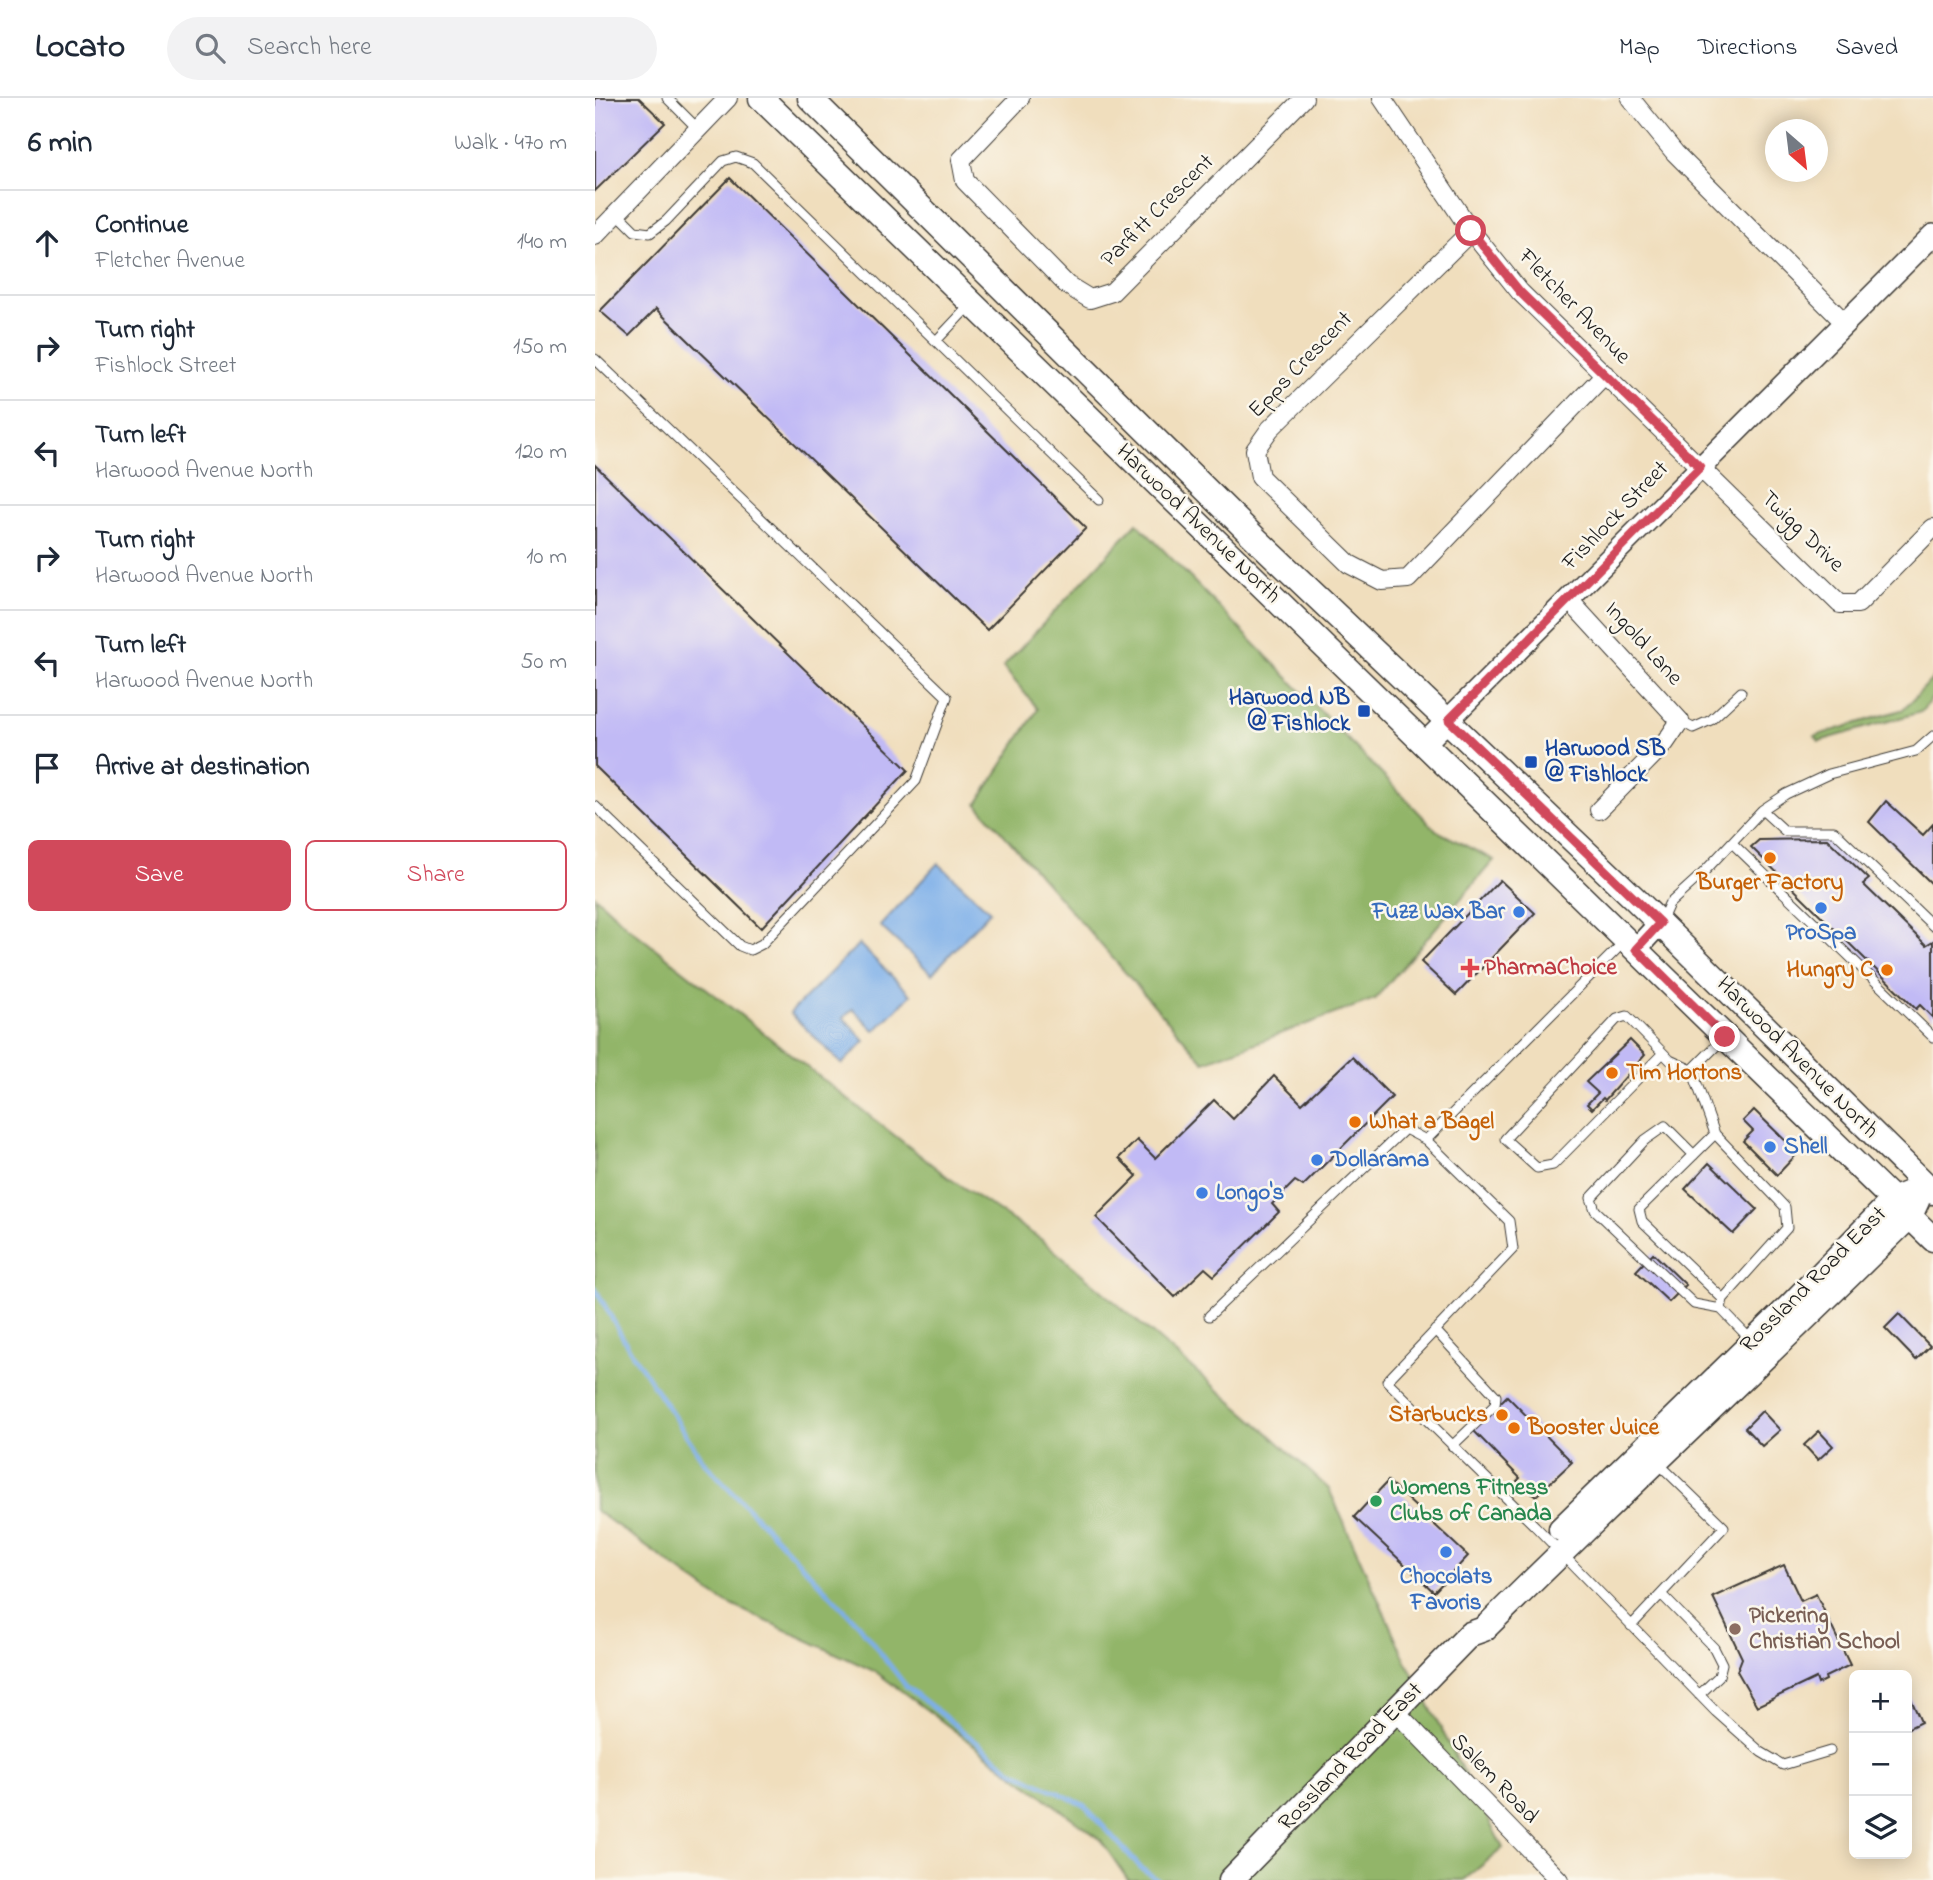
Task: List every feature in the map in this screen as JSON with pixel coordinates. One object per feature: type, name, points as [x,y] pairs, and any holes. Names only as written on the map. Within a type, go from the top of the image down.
[{"type":"main road","name":"Harwood Avenue North","points":[[761,98],[1933,1239]]},
{"type":"main road","name":"Harwood Avenue North","points":[[810,98],[1257,540],[1633,897],[1664,914],[1931,1185]]},
{"type":"main road","name":"Rossland Road East","points":[[1231,1880],[1471,1634],[1483,1629],[1555,1548],[1752,1342],[1931,1185]]},
{"type":"main road","name":"Rossland Road East","points":[[1555,1548],[1656,1461],[1769,1356],[1902,1208]]},
{"type":"street","points":[[595,236],[728,98]]},
{"type":"street","name":"Parfitt Crescent","points":[[1020,98],[961,160],[965,181],[1067,285],[1090,299],[1112,292],[1304,98]]},
{"type":"street","name":"Fletcher Avenue","points":[[1382,98],[1471,231],[1520,292],[1700,467]]},
{"type":"street","points":[[1630,98],[1675,153],[1845,323]]},
{"type":"street","name":"Epps Crescent","points":[[1471,231],[1270,429],[1255,450],[1260,477],[1349,564],[1382,581],[1408,579],[1605,374]]},
{"type":"street","name":"Fishlock Street","points":[[1425,744],[1933,235]]},
{"type":"street","name":"Twigg Drive","points":[[1700,467],[1839,604],[1859,604],[1933,528]]},
{"type":"street","name":"Ingold Lane","points":[[1570,601],[1680,721],[1665,743],[1599,810]]},
{"type":"street","points":[[1632,944],[1664,914]]},
{"type":"street","name":"Salem Road","points":[[1395,1712],[1559,1880]]},
{"type":"lane","points":[[667,98],[698,129]]},
{"type":"lane","points":[[617,212],[635,231],[650,233],[666,221],[723,162],[736,157],[753,163],[1099,500]]},
{"type":"lane","points":[[936,341],[971,304]]},
{"type":"lane","points":[[595,359],[947,697],[916,781],[762,944],[750,950],[740,946],[595,806]]},
{"type":"lane","name":"Ingold Lane","points":[[1680,721],[1693,729],[1741,692]]},
{"type":"lane","points":[[1664,914],[1762,810],[1786,794],[1829,774],[1916,751],[1933,736]]},
{"type":"lane","points":[[1762,810],[1785,831],[1834,831],[1933,926]]},
{"type":"lane","points":[[1732,843],[1933,1037]]},
{"type":"lane","points":[[1426,1140],[1632,944]]},
{"type":"lane","points":[[1663,1053],[1553,1165],[1537,1168],[1505,1139],[1521,1118],[1617,1019],[1627,1016],[1663,1053],[1692,1070],[1715,1133],[1786,1208],[1787,1228],[1722,1304],[1694,1304],[1595,1210],[1591,1198],[1645,1140],[1665,1126],[1694,1155]]},
{"type":"lane","points":[[1692,1070],[1725,1037]]},
{"type":"lane","points":[[1209,1315],[1405,1129],[1426,1140],[1509,1221],[1513,1249],[1387,1381],[1699,1695],[1761,1752],[1783,1765],[1830,1751]]},
{"type":"lane","points":[[1715,1133],[1639,1209],[1642,1221],[1722,1304],[1752,1342]]},
{"type":"lane","points":[[1435,1330],[1496,1396],[1495,1405],[1452,1446]]},
{"type":"lane","points":[[1631,1626],[1724,1527],[1656,1461]]},
{"type":"lane","points":[[1661,1594],[1714,1648],[1723,1664],[1719,1676],[1699,1695]]},
{"type":"green space","points":[[1137,523],[1437,831],[1494,860],[1375,999],[1204,1062],[977,804],[1038,709],[1003,667]]},
{"type":"green space","points":[[1933,678],[1933,697],[1921,712],[1819,741],[1815,736],[1904,709]]},
{"type":"green space","points":[[595,896],[628,927],[949,1178],[1042,1240],[1264,1429],[1329,1489],[1404,1657],[1503,1848],[1464,1880],[1128,1880],[1100,1839],[876,1672],[721,1600],[595,1510]]},
{"type":"water","points":[[938,863],[990,911],[932,974],[880,926]]},
{"type":"water","points":[[859,944],[911,995],[875,1031],[853,1009],[843,1018],[865,1041],[842,1064],[790,1013]]},
{"type":"building","points":[[595,98],[639,98],[665,123],[595,191]]},
{"type":"building","points":[[730,178],[1086,528],[987,630],[656,309],[629,336],[600,311]]},
{"type":"building","points":[[595,465],[908,770],[761,928],[595,766]]},
{"type":"building","points":[[1886,801],[1923,835],[1933,824],[1933,885],[1869,822]]},
{"type":"building","points":[[1827,839],[1869,879],[1863,884],[1926,945],[1933,941],[1933,1018],[1920,1005],[1916,1009],[1751,847],[1759,840]]},
{"type":"building","points":[[1500,880],[1535,913],[1456,995],[1421,962]]},
{"type":"building","name":"Tim Hortons","points":[[1630,1040],[1645,1055],[1605,1100],[1603,1098],[1592,1109],[1587,1104],[1598,1093],[1586,1082]]},
{"type":"building","name":"Longo's","points":[[1352,1057],[1392,1097],[1303,1186],[1295,1181],[1272,1204],[1279,1212],[1214,1276],[1205,1268],[1175,1297],[1096,1217],[1137,1176],[1119,1158],[1137,1140],[1155,1158],[1214,1100],[1233,1119],[1274,1076],[1302,1104]]},
{"type":"building","name":"Shell","points":[[1754,1110],[1798,1153],[1777,1175],[1743,1141],[1753,1131],[1743,1121]]},
{"type":"building","points":[[1709,1163],[1757,1209],[1733,1234],[1685,1189]]},
{"type":"building","points":[[1653,1253],[1686,1285],[1669,1302],[1636,1271]]},
{"type":"building","points":[[1899,1314],[1930,1346],[1916,1360],[1885,1328]]},
{"type":"building","points":[[1507,1396],[1572,1462],[1536,1496],[1517,1481],[1520,1478],[1473,1430]]},
{"type":"building","points":[[1762,1411],[1780,1430],[1762,1446],[1745,1428]]},
{"type":"building","points":[[1819,1431],[1833,1446],[1818,1460],[1804,1445]]},
{"type":"building","points":[[1388,1481],[1468,1556],[1434,1592],[1354,1517]]},
{"type":"building","points":[[1784,1565],[1801,1601],[1816,1594],[1850,1665],[1825,1677],[1826,1680],[1818,1684],[1816,1678],[1757,1706],[1737,1671],[1742,1658],[1713,1597]]},
{"type":"building","points":[[1912,1701],[1921,1722],[1912,1726]]},
{"type":"waterway","points":[[595,1288],[628,1347],[704,1462],[859,1625],[906,1686],[1013,1771],[1084,1805],[1141,1868],[1158,1880]]},
{"type":"place","name":"Harwood NB @ Fishlock","points":[[1364,711]]},
{"type":"place","name":"Harwood SB @ Fishlock","points":[[1531,762]]},
{"type":"place","name":"Burger Factory","points":[[1770,858]]},
{"type":"place","name":"ProSpa","points":[[1821,908]]},
{"type":"place","name":"Fuzz Wax Bar","points":[[1519,912]]},
{"type":"place","name":"PharmaChoice","points":[[1470,968]]},
{"type":"place","name":"Hungry C","points":[[1887,970]]},
{"type":"place","name":"Tim Hortons","points":[[1612,1073]]},
{"type":"place","name":"What a Bagel","points":[[1355,1122]]},
{"type":"place","name":"Shell","points":[[1770,1147]]},
{"type":"place","name":"Dollarama","points":[[1317,1160]]},
{"type":"place","name":"Longo's","points":[[1202,1193]]},
{"type":"place","name":"Starbucks","points":[[1502,1415]]},
{"type":"place","name":"Booster Juice","points":[[1514,1428]]},
{"type":"place","name":"Womens Fitness Clubs of Canada","points":[[1376,1501]]},
{"type":"place","name":"Chocolats Favoris","points":[[1446,1552]]},
{"type":"place","name":"Pickering Christian School","points":[[1735,1629]]},
{"type":"route","points":[[1471,231],[1520,292],[1700,467],[1449,720],[1660,923],[1636,949],[1725,1037]]}]
